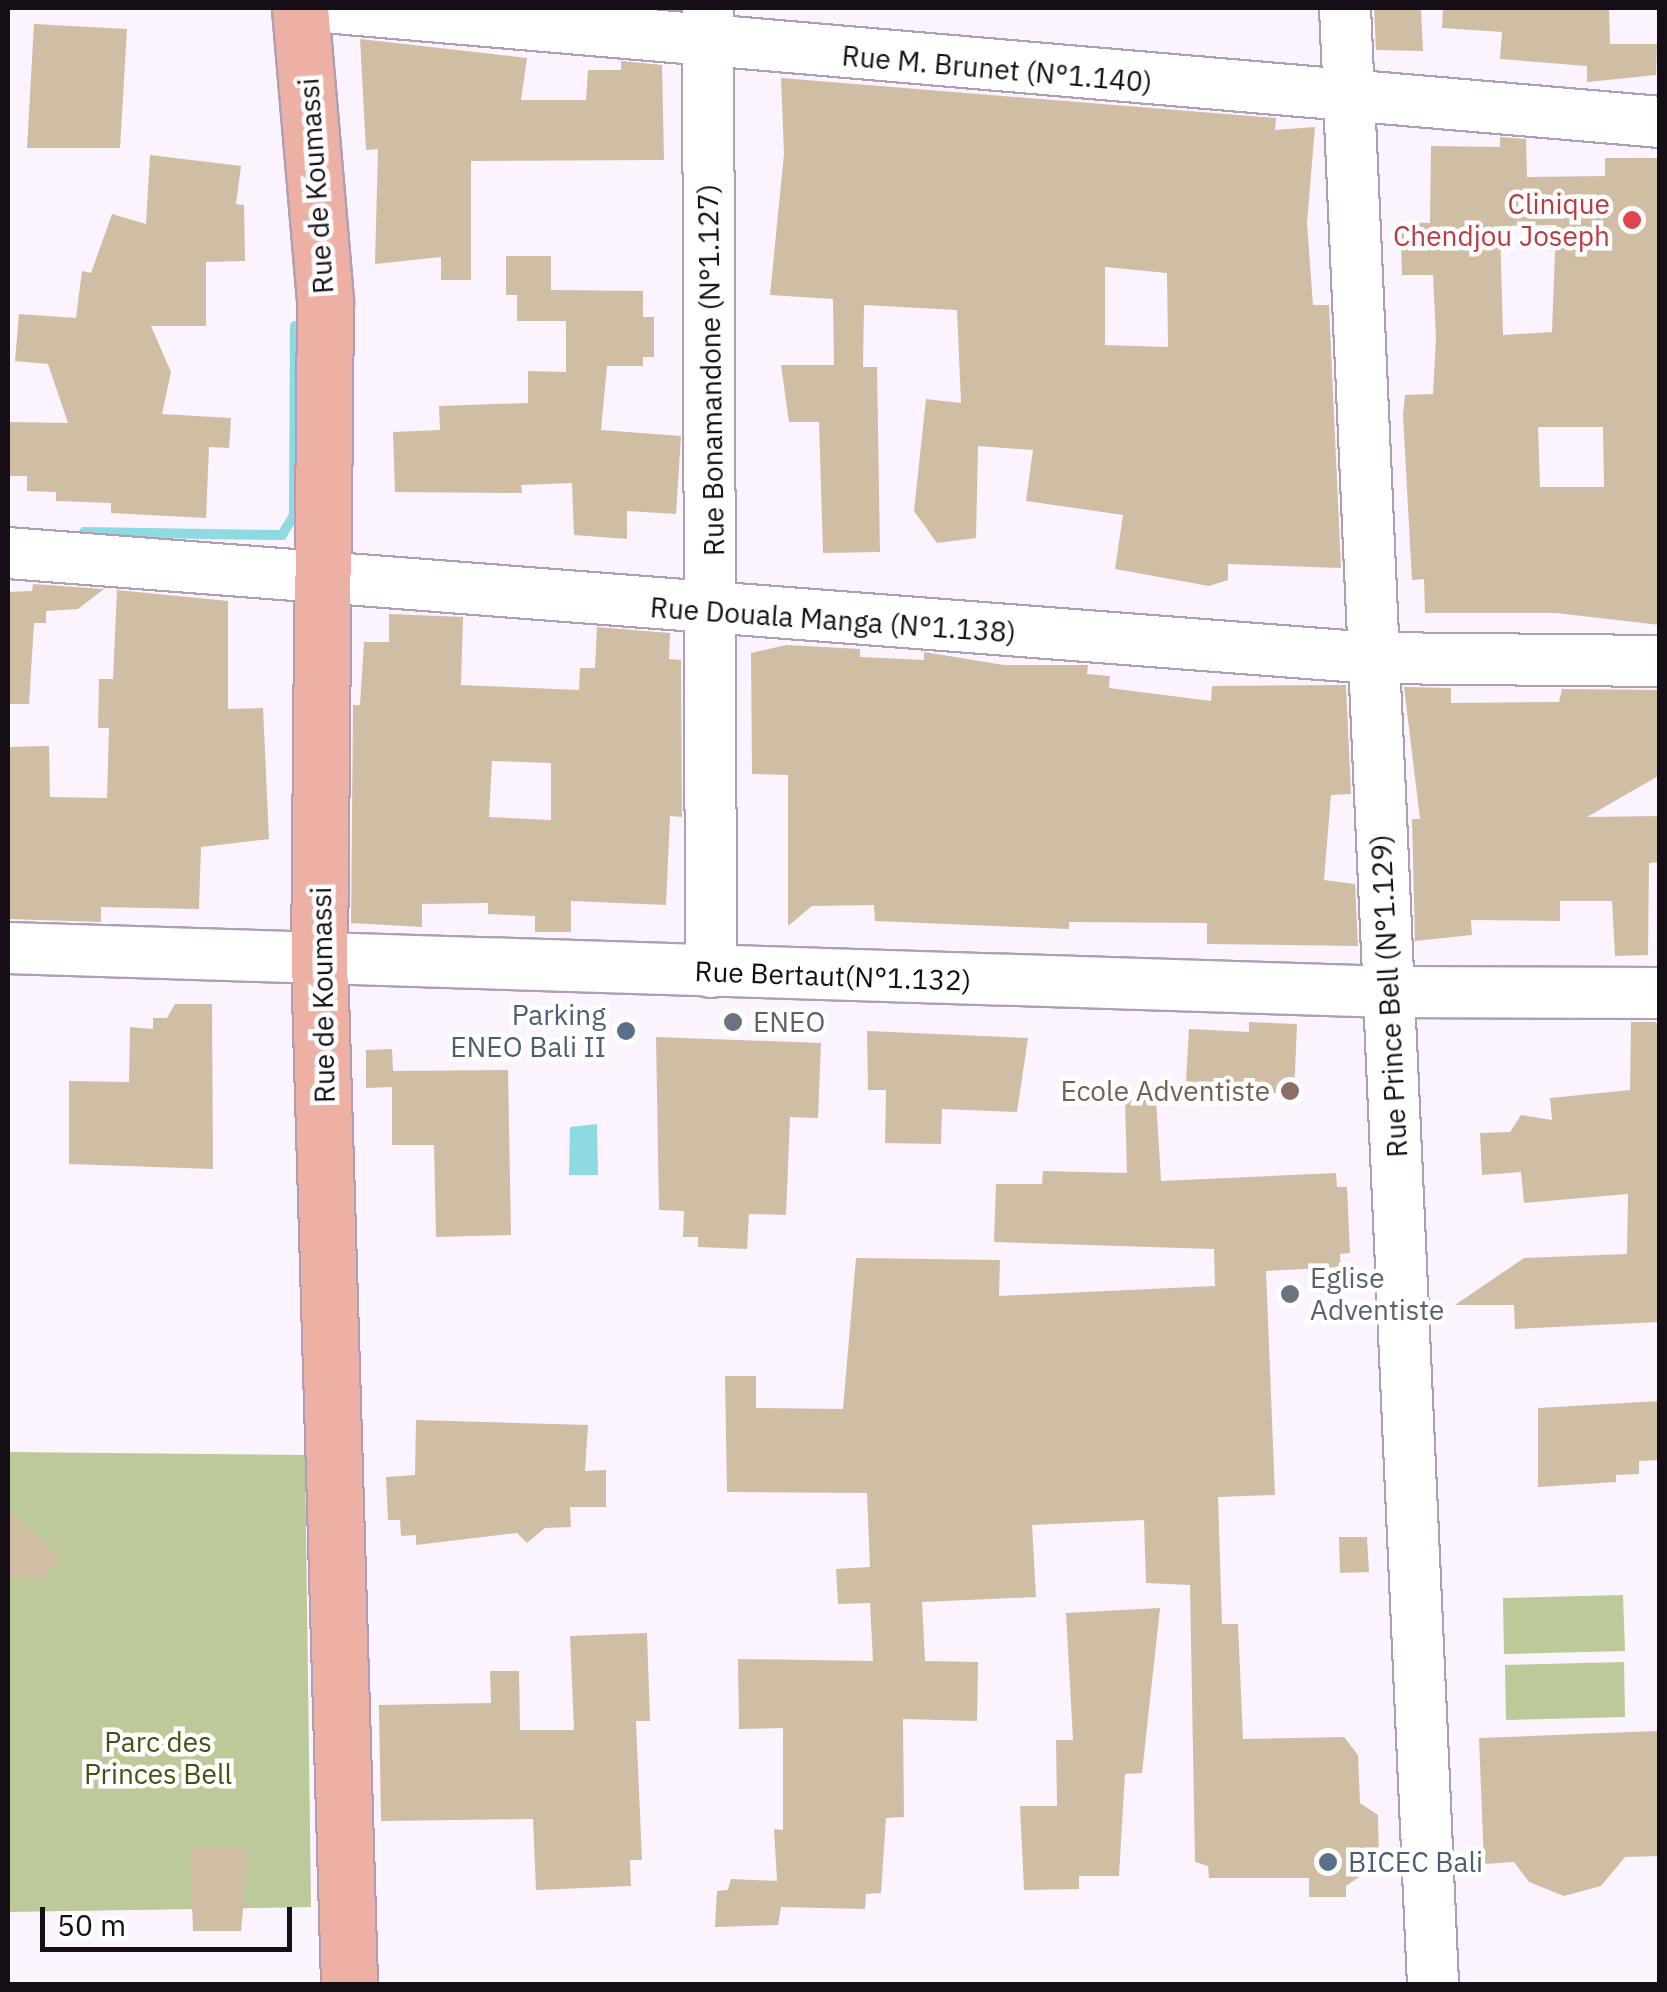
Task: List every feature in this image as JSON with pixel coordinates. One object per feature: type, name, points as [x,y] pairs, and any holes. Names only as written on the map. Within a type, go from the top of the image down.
[{"type":"main road","name":"Rue de Koumassi","points":[[300,8],[322,213],[319,960],[349,1984]]},
{"type":"street","name":"Rue M. Brunet (N°1.140)","points":[[336,8],[708,25],[1351,100],[1660,122]]},
{"type":"street","name":"Rue Prince Bell (N°1.129)","points":[[1345,8],[1433,1984]]},
{"type":"street","name":"Rue Bonamandone (N°1.127)","points":[[708,25],[714,612],[711,972]]},
{"type":"street","name":"Rue Douala Manga (N°1.138)","points":[[8,553],[714,612],[1374,658],[1660,661]]},
{"type":"street","name":"Rue Bertaut(N°1.132)","points":[[8,948],[1389,992],[1660,993]]},
{"type":"green space","name":"Parc des Princes Bell","points":[[8,1452],[305,1455],[311,1907],[8,1912]]},
{"type":"green space","points":[[1623,1595],[1625,1651],[1504,1654],[1503,1598]]},
{"type":"green space","points":[[1624,1662],[1625,1717],[1506,1720],[1505,1665]]},
{"type":"water","points":[[597,1124],[598,1175],[569,1175],[570,1127]]},
{"type":"building","points":[[1374,8],[1421,10],[1423,51],[1376,50]]},
{"type":"building","points":[[1443,8],[1609,8],[1610,44],[1657,44],[1656,75],[1587,82],[1587,66],[1500,59],[1502,32],[1442,28]]},
{"type":"building","points":[[34,24],[127,29],[120,148],[27,148]]},
{"type":"building","points":[[360,39],[527,58],[521,100],[586,100],[588,70],[621,70],[621,61],[662,65],[664,160],[471,161],[471,280],[441,280],[441,257],[375,264],[378,149],[366,150]]},
{"type":"building","points":[[781,78],[1276,118],[1275,130],[1315,127],[1307,223],[1313,305],[1329,305],[1341,568],[1228,564],[1228,580],[1209,586],[1115,569],[1123,515],[1026,501],[1033,450],[978,446],[976,538],[937,543],[914,511],[926,399],[961,403],[957,310],[864,305],[863,367],[877,367],[880,552],[823,553],[819,422],[789,422],[781,365],[834,365],[833,299],[770,295],[784,154]],"holes":[[[1105,267],[1167,273],[1168,347],[1105,345]]]},
{"type":"building","points":[[1500,137],[1526,139],[1527,177],[1605,176],[1605,158],[1660,158],[1660,625],[1556,613],[1425,613],[1424,579],[1412,580],[1403,415],[1405,395],[1433,394],[1436,338],[1433,275],[1402,275],[1400,222],[1430,223],[1431,146],[1500,147]],"holes":[[[1556,225],[1552,332],[1503,335],[1500,226]],[[1538,427],[1603,427],[1604,487],[1540,487]]]},
{"type":"building","points":[[150,155],[241,166],[236,204],[244,205],[245,261],[206,262],[206,326],[151,326],[171,372],[162,414],[231,418],[229,448],[209,447],[206,518],[111,513],[111,503],[56,501],[56,492],[27,491],[27,476],[8,476],[8,422],[68,423],[48,364],[15,361],[19,314],[76,318],[82,271],[91,273],[112,214],[146,224]]},
{"type":"building","points":[[506,256],[551,256],[551,290],[643,291],[643,317],[654,317],[654,357],[643,357],[643,366],[607,366],[601,430],[681,436],[676,514],[627,511],[627,539],[574,535],[572,483],[521,485],[522,493],[395,492],[393,432],[440,430],[439,406],[528,403],[528,371],[566,372],[566,321],[517,321],[517,295],[506,295]]},
{"type":"building","points":[[33,584],[104,589],[78,609],[46,611],[46,623],[34,623],[29,704],[8,704],[8,592],[32,591]]},
{"type":"building","points":[[117,590],[228,601],[228,709],[263,708],[269,839],[201,847],[199,909],[101,907],[101,922],[8,919],[8,747],[49,746],[50,797],[107,798],[109,728],[98,728],[99,679],[113,679]]},
{"type":"building","points":[[389,614],[463,617],[461,685],[579,690],[580,668],[595,668],[597,627],[670,633],[669,659],[681,660],[682,817],[670,816],[666,905],[571,901],[571,932],[535,932],[535,916],[488,914],[488,903],[422,904],[422,927],[351,923],[353,705],[360,705],[364,642],[389,642]],"holes":[[[492,761],[551,763],[551,820],[489,817]]]},
{"type":"building","points":[[786,645],[860,649],[860,657],[924,660],[924,652],[1004,665],[1088,665],[1087,674],[1110,676],[1109,688],[1211,701],[1212,686],[1346,685],[1351,794],[1331,795],[1324,880],[1355,884],[1358,946],[1207,944],[1207,923],[1069,922],[1069,929],[875,921],[874,905],[812,906],[788,926],[788,775],[752,774],[751,653]]},
{"type":"building","points":[[1404,687],[1451,688],[1451,703],[1559,702],[1562,689],[1660,690],[1660,775],[1587,817],[1660,816],[1660,862],[1649,863],[1648,955],[1615,956],[1612,901],[1560,901],[1560,921],[1471,920],[1472,935],[1415,941],[1412,819],[1420,819]]},
{"type":"building","points":[[175,1004],[212,1004],[213,1169],[69,1164],[69,1081],[129,1082],[130,1027],[153,1029],[153,1018],[167,1018]]},
{"type":"building","points":[[1249,1022],[1297,1024],[1294,1095],[1186,1082],[1189,1029],[1249,1032]]},
{"type":"building","points":[[1631,1022],[1656,1022],[1660,1032],[1660,1322],[1515,1329],[1514,1305],[1455,1305],[1524,1258],[1627,1254],[1628,1194],[1524,1203],[1521,1172],[1482,1175],[1480,1133],[1510,1132],[1521,1115],[1552,1120],[1550,1098],[1630,1090]]},
{"type":"building","points":[[867,1031],[1028,1038],[1017,1112],[942,1109],[941,1144],[885,1143],[886,1090],[868,1090]]},
{"type":"building","points":[[656,1037],[821,1043],[818,1118],[790,1117],[786,1215],[749,1214],[747,1249],[698,1247],[698,1237],[683,1237],[684,1211],[659,1210]]},
{"type":"building","points":[[392,1049],[393,1071],[508,1070],[511,1235],[436,1237],[434,1145],[392,1145],[392,1087],[366,1088],[366,1050]]},
{"type":"building","points":[[1156,1099],[1161,1181],[1336,1173],[1337,1187],[1347,1187],[1350,1253],[1340,1254],[1341,1267],[1266,1271],[1275,1495],[1218,1497],[1222,1624],[1238,1624],[1243,1739],[1344,1737],[1358,1755],[1360,1803],[1378,1815],[1379,1863],[1346,1886],[1346,1897],[1309,1897],[1309,1878],[1209,1878],[1208,1866],[1195,1862],[1190,1585],[1146,1583],[1144,1520],[1032,1525],[1036,1597],[922,1602],[925,1661],[978,1662],[977,1721],[903,1719],[904,1817],[886,1818],[881,1893],[866,1894],[865,1909],[781,1907],[778,1925],[715,1927],[717,1891],[728,1890],[731,1879],[777,1881],[774,1829],[783,1830],[783,1728],[739,1729],[738,1659],[873,1661],[870,1603],[838,1604],[836,1569],[870,1567],[867,1493],[727,1492],[725,1376],[756,1376],[756,1408],[843,1409],[856,1258],[1000,1260],[999,1296],[1215,1286],[1214,1249],[994,1242],[996,1184],[1042,1184],[1043,1171],[1127,1173],[1125,1100]]},
{"type":"building","points":[[1660,1401],[1660,1460],[1639,1461],[1639,1474],[1616,1475],[1616,1482],[1538,1487],[1538,1408]]},
{"type":"building","points":[[416,1420],[588,1425],[585,1471],[606,1470],[606,1507],[570,1507],[571,1527],[545,1528],[527,1543],[517,1533],[416,1545],[416,1535],[401,1536],[400,1520],[388,1520],[386,1477],[415,1475]]},
{"type":"building","points":[[8,1509],[62,1558],[42,1579],[8,1576]]},
{"type":"building","points":[[1339,1537],[1367,1537],[1369,1572],[1340,1573]]},
{"type":"building","points":[[1160,1608],[1142,1773],[1125,1774],[1119,1876],[1079,1876],[1079,1889],[1024,1890],[1020,1806],[1057,1806],[1056,1740],[1073,1740],[1066,1613]]},
{"type":"building","points":[[647,1633],[650,1721],[636,1721],[642,1860],[630,1860],[631,1886],[536,1890],[533,1819],[381,1821],[379,1705],[491,1703],[490,1671],[519,1671],[520,1730],[574,1730],[570,1636]]},
{"type":"building","points":[[1657,1731],[1660,1856],[1625,1857],[1601,1886],[1564,1896],[1529,1882],[1514,1862],[1484,1864],[1479,1738]]},
{"type":"building","points":[[249,1847],[241,1931],[193,1931],[190,1848]]},
{"type":"waterway","points":[[84,532],[282,535],[294,515],[295,326]]},
{"type":"place","name":"Clinique Chendjou Joseph","points":[[1632,220]]},
{"type":"place","name":"ENEO","points":[[733,1022]]},
{"type":"place","name":"Parking ENEO Bali II","points":[[626,1031]]},
{"type":"place","name":"Ecole Adventiste","points":[[1290,1091]]},
{"type":"place","name":"Eglise Adventiste","points":[[1290,1294]]},
{"type":"place","name":"BICEC Bali","points":[[1328,1862]]}]
